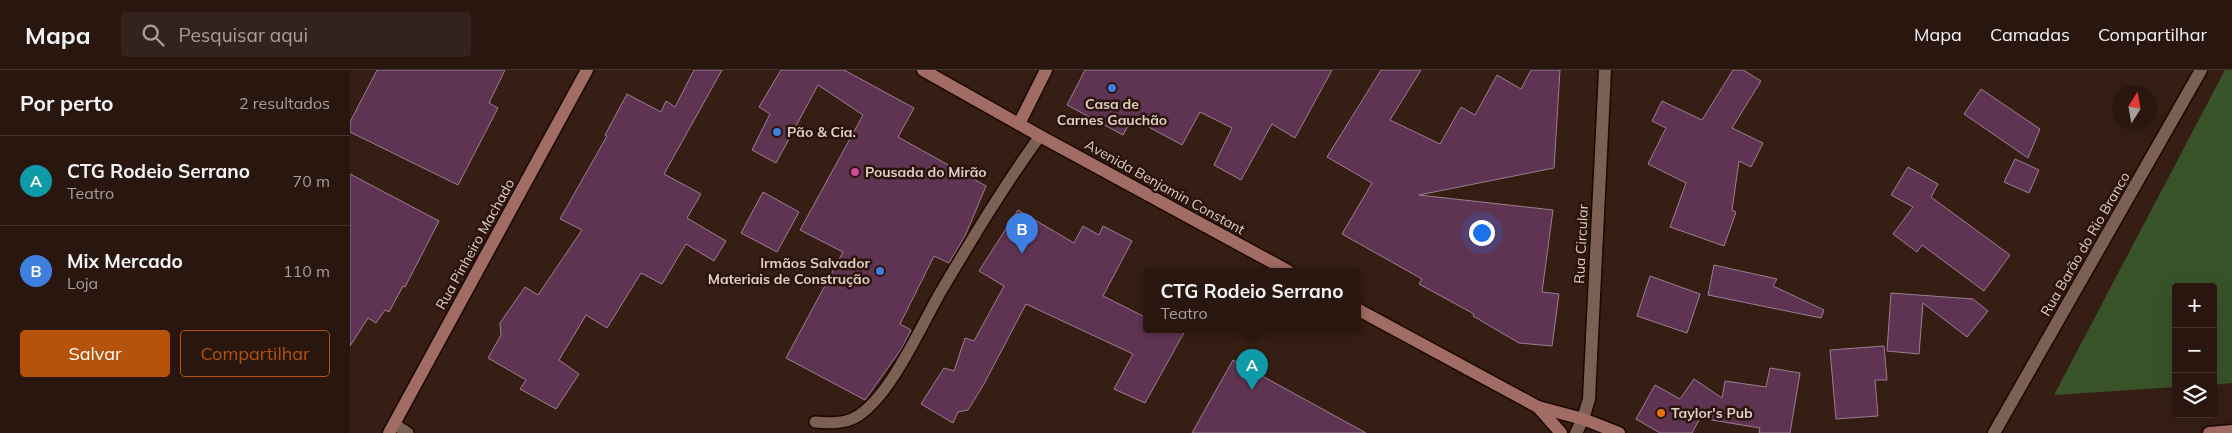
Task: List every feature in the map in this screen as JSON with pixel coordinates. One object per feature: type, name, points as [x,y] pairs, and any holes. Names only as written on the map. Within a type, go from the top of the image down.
[{"type":"main road","name":"Rua Pinheiro Machado","points":[[391,428],[587,70]]},
{"type":"main road","name":"Avenida Benjamin Constant","points":[[923,70],[1282,268]]},
{"type":"main road","points":[[1020,124],[1046,70]]},
{"type":"main road","points":[[1361,311],[1538,407],[1583,419],[1618,433]]},
{"type":"main road","points":[[1538,407],[1561,433]]},
{"type":"main road","points":[[2209,433],[2232,432]]},
{"type":"street","name":"Rua Circular","points":[[1576,433],[1583,419],[1589,399],[1604,70]]},
{"type":"street","name":"Rua Barão do Rio Branco","points":[[1994,433],[2201,70]]},
{"type":"lane","points":[[815,422],[835,423],[854,418],[869,407],[899,368],[939,295],[1006,183],[1040,136]]},
{"type":"lane","points":[[391,428],[408,433]]},
{"type":"green space","points":[[2225,70],[2232,70],[2232,383],[2217,385],[2217,283],[2172,283],[2172,387],[2054,395]]},
{"type":"building","points":[[377,70],[505,70],[489,103],[498,108],[458,185],[350,132],[350,122]]},
{"type":"building","points":[[694,70],[722,70],[664,174],[701,194],[687,218],[726,241],[714,261],[686,244],[662,284],[641,273],[607,328],[586,315],[559,360],[579,374],[556,409],[520,389],[526,380],[488,358],[501,335],[500,323],[525,287],[538,295],[582,230],[560,219],[607,136],[605,135],[627,94],[661,112],[666,101],[675,107]]},
{"type":"building","points":[[781,70],[844,70],[914,108],[898,137],[986,186],[965,236],[949,263],[934,256],[900,324],[911,330],[902,348],[865,400],[786,358],[843,252],[800,230],[863,115],[818,85],[776,163],[752,150],[770,114],[759,107]]},
{"type":"building","points":[[1085,70],[1332,70],[1295,138],[1272,124],[1241,180],[1214,165],[1232,128],[1200,112],[1182,145],[1132,118],[1123,135],[1067,105]]},
{"type":"building","points":[[1381,70],[1421,70],[1390,120],[1440,144],[1461,107],[1475,115],[1497,75],[1521,89],[1531,70],[1560,70],[1554,168],[1419,195],[1553,210],[1542,292],[1559,294],[1552,346],[1519,343],[1473,316],[1474,314],[1419,284],[1422,279],[1342,234],[1372,183],[1327,157]]},
{"type":"building","points":[[1733,70],[1743,70],[1761,81],[1732,128],[1763,143],[1751,167],[1739,161],[1732,210],[1736,212],[1724,246],[1670,227],[1686,183],[1648,164],[1666,128],[1652,121],[1662,101],[1702,120]]},
{"type":"building","points":[[1981,89],[2040,129],[2028,158],[1964,114]]},
{"type":"building","points":[[2015,159],[2039,170],[2029,193],[2004,182]]},
{"type":"building","points":[[1908,167],[1938,184],[1931,197],[2010,255],[1984,291],[1922,245],[1917,252],[1893,234],[1913,207],[1891,195]]},
{"type":"building","points":[[350,174],[439,221],[405,287],[403,286],[389,312],[385,310],[376,323],[368,318],[350,346]]},
{"type":"building","points":[[763,192],[799,212],[777,252],[741,233]]},
{"type":"building","points":[[1018,210],[1074,243],[1083,226],[1099,235],[1103,226],[1132,241],[1103,296],[1143,316],[1143,333],[1184,333],[1145,403],[1114,389],[1133,354],[1026,304],[984,384],[968,410],[958,412],[953,423],[921,404],[944,368],[954,371],[965,338],[974,341],[1004,286],[979,271]]},
{"type":"building","points":[[1714,265],[1777,279],[1773,286],[1824,310],[1821,318],[1708,295]]},
{"type":"building","points":[[1650,276],[1700,294],[1687,333],[1637,316]]},
{"type":"building","points":[[1891,293],[1973,299],[1988,311],[1967,337],[1923,303],[1919,354],[1887,351]]},
{"type":"building","points":[[1884,346],[1887,380],[1875,380],[1878,416],[1836,419],[1830,350]]},
{"type":"building","points":[[1233,360],[1366,433],[1192,433]]},
{"type":"building","points":[[1770,368],[1800,373],[1790,433],[1759,433],[1760,428],[1700,418],[1692,433],[1660,433],[1636,419],[1655,385],[1680,399],[1694,379],[1722,398],[1725,381],[1766,387]]},
{"type":"place","name":"Casa de Carnes Gauchão","points":[[1112,88]]},
{"type":"place","name":"Pão & Cia.","points":[[777,132]]},
{"type":"place","name":"Pousada do Mirão","points":[[855,172]]},
{"type":"place","name":"Mix Mercado","points":[[1022,254]]},
{"type":"place","name":"Irmãos Salvador Materiais de Construção","points":[[880,271]]},
{"type":"place","name":"CTG Rodeio Serrano","points":[[1252,390]]},
{"type":"place","name":"Taylor's Pub","points":[[1661,413]]}]
